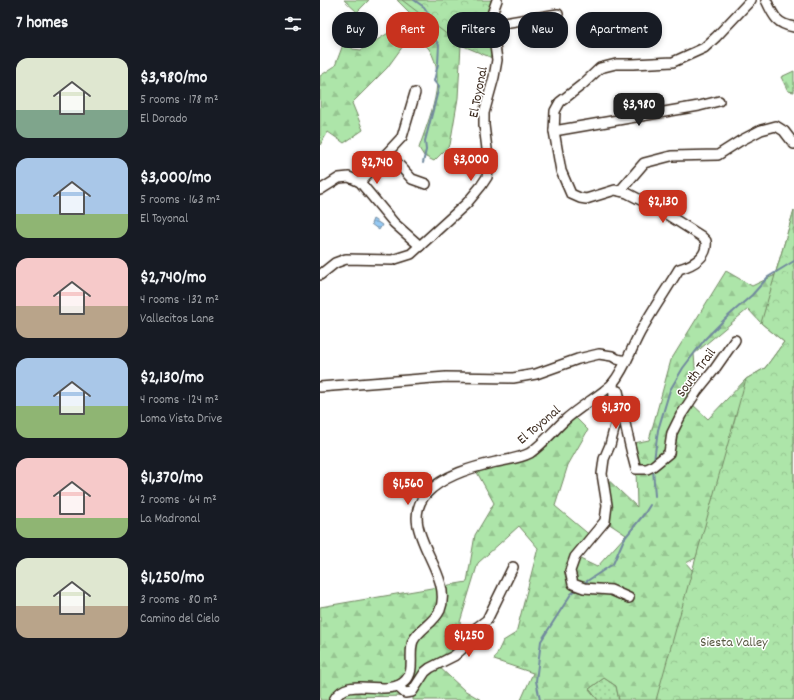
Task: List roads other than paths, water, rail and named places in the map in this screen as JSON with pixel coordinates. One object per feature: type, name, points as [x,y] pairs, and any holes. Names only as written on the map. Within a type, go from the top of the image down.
[{"type":"street","name":"El Toyonal","points":[[493,12],[497,0]]},
{"type":"street","points":[[751,0],[704,48],[673,62],[616,64],[600,68],[583,84],[564,98],[557,106],[554,120],[554,131],[561,171],[571,194],[580,198],[586,198],[608,192],[620,191],[644,163],[671,156],[718,155],[761,130],[776,126],[784,131],[794,144]]},
{"type":"street","points":[[766,0],[774,16],[779,22],[794,28]]},
{"type":"street","name":"El Toyonal","points":[[320,275],[335,263],[346,259],[392,260],[411,254],[467,203],[481,186],[488,173],[489,157],[484,125],[484,113],[497,60],[495,48]]},
{"type":"street","points":[[360,182],[402,137],[415,93]]},
{"type":"street","points":[[554,131],[699,106],[719,101]]},
{"type":"street","points":[[388,153],[412,179],[426,184]]},
{"type":"street","points":[[320,190],[339,178],[349,177],[360,182],[394,223],[420,246]]},
{"type":"street","name":"El Toyonal","points":[[397,686],[405,681],[409,676],[413,641],[417,635],[433,621],[442,602],[443,593],[439,577],[426,550],[419,527],[418,509],[422,498],[436,485],[468,469],[510,459],[531,452],[572,414],[613,383],[626,361],[641,330],[679,269],[691,266],[700,258],[707,247],[706,241],[660,210],[620,191]]},
{"type":"street","name":"South Trail","points":[[613,383],[618,390],[629,444],[636,469],[647,469],[669,453],[672,433],[681,415],[735,340]]},
{"type":"street","points":[[320,387],[446,377],[513,378],[536,374],[578,358],[599,354],[612,356],[626,361]]},
{"type":"street","points":[[613,383],[616,422],[610,445],[604,459],[602,474],[607,505],[605,521],[575,557],[570,571],[573,584],[584,588],[611,590],[629,598]]},
{"type":"street","points":[[334,700],[341,692],[351,687],[397,686],[405,693],[412,692],[425,672],[454,656],[462,649],[476,628],[487,620],[512,567]]},
{"type":"water","points":[[373,219],[382,225],[379,230],[371,224]]},
{"type":"waterway","points":[[414,0],[424,7],[430,16],[435,27],[435,39],[439,45],[438,64],[434,81],[439,87],[425,141],[426,150],[423,163]]},
{"type":"waterway","points":[[654,461],[658,430],[670,390],[683,368],[705,339],[752,295],[768,277],[794,261]]},
{"type":"waterway","points":[[653,469],[655,496]]},
{"type":"waterway","points":[[584,583],[613,564],[624,539],[650,505]]},
{"type":"waterway","points":[[540,700],[536,681],[541,641],[571,594],[576,590]]},
{"type":"park label","name":"Siesta Valley","points":[[734,641]]}]
